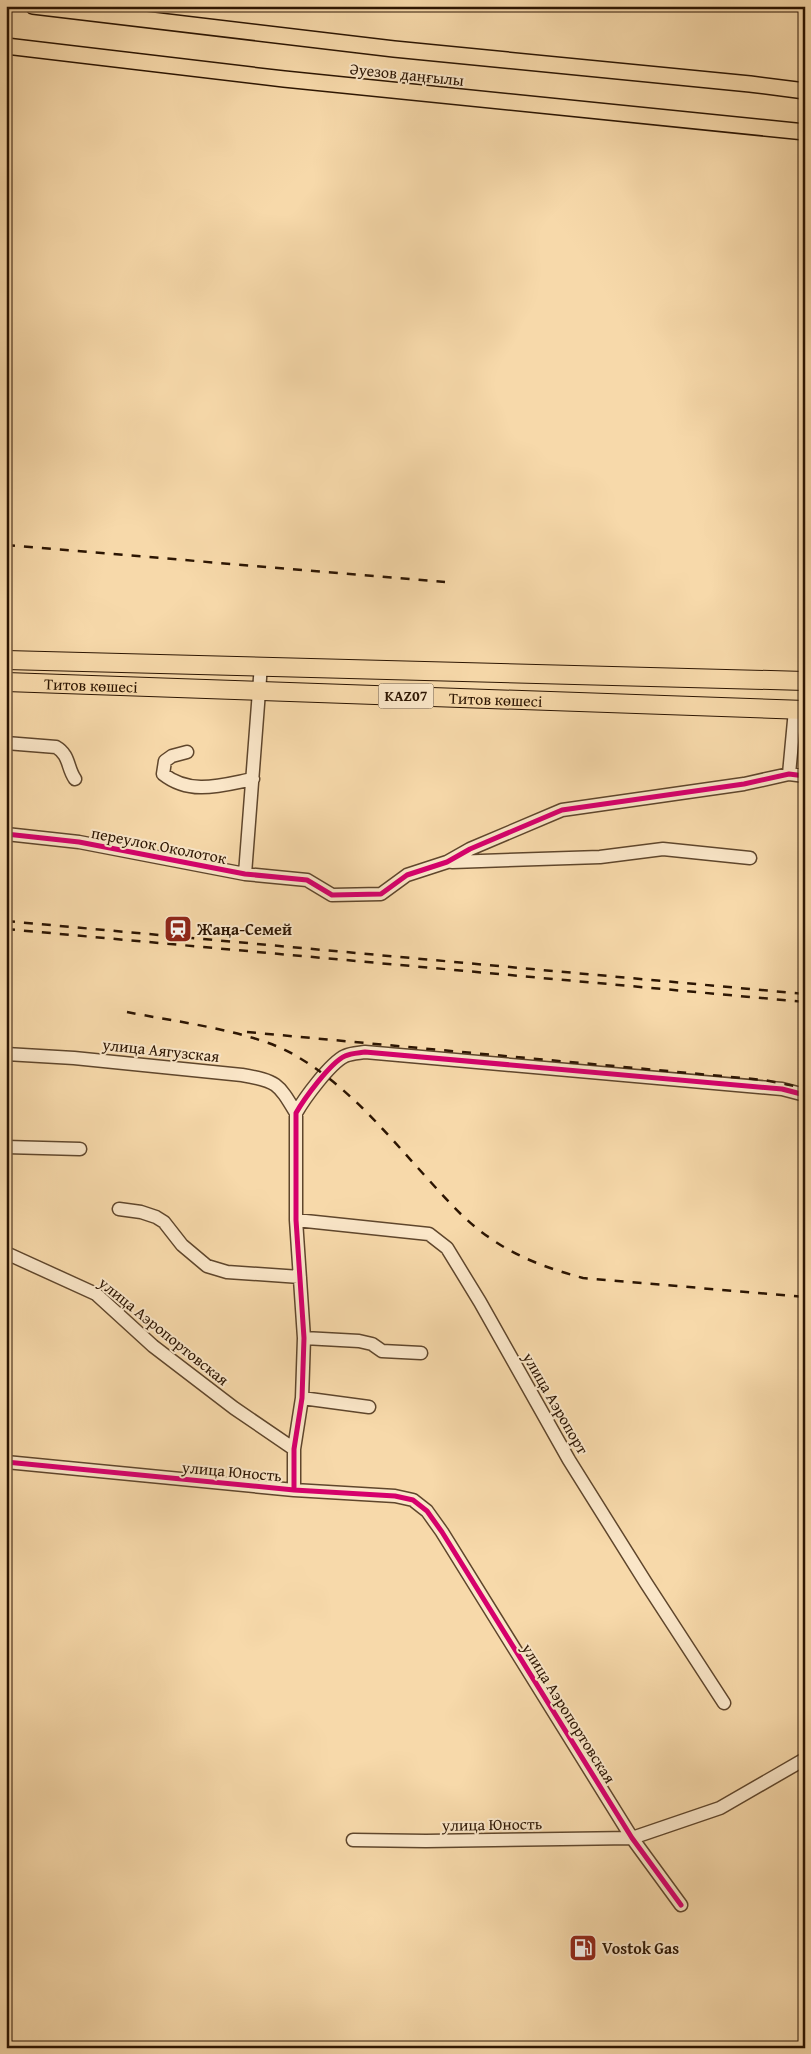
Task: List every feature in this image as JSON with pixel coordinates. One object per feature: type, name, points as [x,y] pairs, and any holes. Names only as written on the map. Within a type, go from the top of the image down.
[{"type":"highway","name":"Титов көшесі","points":[[6,660],[261,665],[805,681]]},
{"type":"highway","name":"Титов көшесі","points":[[6,682],[800,710]]},
{"type":"main road","name":"Әуезов даңғылы","points":[[33,6],[394,49],[805,91]]},
{"type":"main road","name":"Әуезов даңғылы","points":[[6,46],[284,79],[805,132]]},
{"type":"street","points":[[245,874],[261,665]]},
{"type":"street","points":[[789,774],[800,710]]},
{"type":"street","points":[[6,743],[56,747],[63,751],[68,759],[69,771],[75,779]]},
{"type":"street","points":[[187,752],[172,756],[165,761],[164,774],[171,780],[188,787],[202,788],[253,779]]},
{"type":"street","points":[[446,862],[470,849],[562,810],[744,784],[789,774],[805,776]]},
{"type":"street","name":"переулок Околоток","points":[[6,834],[80,842],[245,874],[307,880],[332,895],[381,894],[407,875],[446,862]]},
{"type":"street","points":[[446,862],[600,857],[663,848],[750,858]]},
{"type":"street","points":[[294,1490],[294,1449],[302,1398],[304,1338],[296,1220],[296,1113],[304,1099],[323,1076],[344,1056],[365,1052],[782,1089],[805,1095]]},
{"type":"street","name":"улица Аягузская","points":[[6,1054],[74,1058],[267,1079],[282,1090],[296,1113]]},
{"type":"street","points":[[6,1147],[80,1149]]},
{"type":"street","points":[[119,1209],[141,1212],[164,1222],[182,1245],[207,1266],[227,1272],[300,1277]]},
{"type":"street","name":"улица Аэропорт","points":[[296,1220],[429,1234],[447,1248],[480,1302],[574,1468],[724,1703]]},
{"type":"street","name":"улица Аэропортовская","points":[[6,1253],[96,1294],[153,1346],[234,1408],[294,1449]]},
{"type":"street","points":[[304,1338],[359,1341],[372,1344],[382,1351],[422,1353]]},
{"type":"street","points":[[302,1398],[370,1407]]},
{"type":"street","name":"улица Юность","points":[[6,1462],[294,1490],[395,1496],[413,1500],[427,1511],[442,1532]]},
{"type":"street","name":"улица Аэропортовская","points":[[442,1532],[632,1838],[681,1905]]},
{"type":"street","name":"улица Юность","points":[[353,1840],[426,1841],[632,1838],[720,1808],[805,1758]]},
{"type":"railway","points":[[6,545],[445,582]]},
{"type":"railway","points":[[6,921],[805,994]]},
{"type":"railway","points":[[6,929],[805,1002]]},
{"type":"railway","points":[[127,1012],[239,1034],[261,1040],[298,1057],[335,1083],[351,1097],[382,1128],[449,1202],[481,1232],[501,1245],[535,1262],[583,1278],[805,1297]]},
{"type":"railway","points":[[247,1032],[764,1080],[805,1088]]},
{"type":"cycle path","points":[[6,834],[79,842],[245,874],[307,880],[332,895],[381,894],[407,875],[447,862],[470,849],[562,810],[744,784],[789,774],[805,776]]},
{"type":"cycle path","points":[[294,1490],[294,1449],[302,1398],[304,1338],[296,1220],[296,1113],[318,1082],[339,1060],[350,1054],[365,1052],[782,1089],[805,1095]]},
{"type":"cycle path","points":[[6,1462],[294,1490],[395,1496],[413,1500],[427,1511],[442,1532],[632,1838],[681,1905]]},
{"type":"place","name":"Жаңа-Семей","points":[[178,929]]},
{"type":"place","name":"Vostok Gas","points":[[583,1948]]}]
